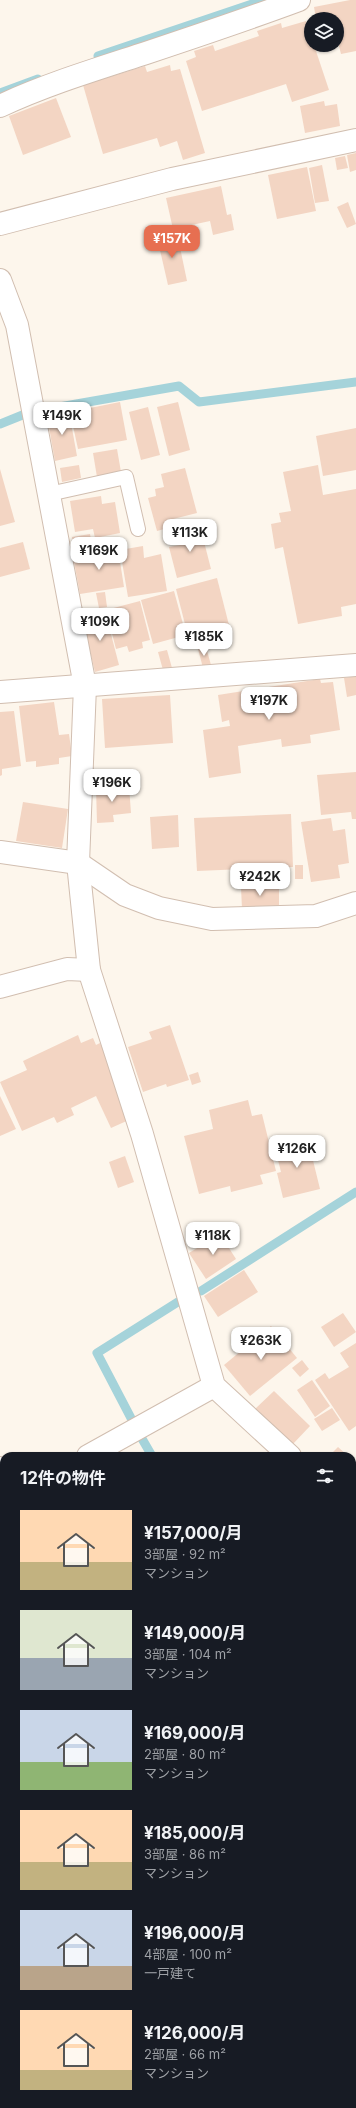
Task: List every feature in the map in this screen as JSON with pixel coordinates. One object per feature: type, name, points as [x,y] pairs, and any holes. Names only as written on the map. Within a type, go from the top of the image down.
[{"type":"street","points":[[0,106],[22,96],[84,74],[217,30],[299,0]]},
{"type":"street","points":[[0,224],[172,179],[356,140]]},
{"type":"street","points":[[0,280],[17,325],[85,686],[78,863],[89,970],[142,1134],[214,1386],[286,1452]]},
{"type":"street","points":[[0,692],[356,665]]},
{"type":"street","points":[[0,852],[78,863],[126,895],[159,908],[212,919],[316,916],[356,903]]},
{"type":"street","points":[[0,987],[67,968],[89,970]]},
{"type":"street","points":[[95,1452],[214,1386]]},
{"type":"lane","points":[[49,494],[126,477],[138,529]]},
{"type":"building","points":[[356,0],[356,51],[341,54],[340,52],[344,52],[344,12],[315,12],[314,7]]},
{"type":"building","points":[[304,22],[304,52],[316,52],[329,90],[292,102],[286,84],[202,111],[186,61],[196,57],[194,51],[213,45],[215,51],[259,36],[257,31],[281,23],[282,28]]},
{"type":"building","points":[[170,65],[171,71],[180,69],[205,153],[183,160],[177,141],[160,147],[157,138],[103,154],[83,85],[145,66],[147,72]]},
{"type":"building","points":[[56,98],[71,137],[23,155],[9,116]]},
{"type":"building","points":[[324,101],[325,106],[337,104],[340,126],[305,133],[300,106]]},
{"type":"building","points":[[356,153],[356,170],[350,172],[347,155]]},
{"type":"building","points":[[345,156],[348,168],[337,170],[335,158]]},
{"type":"building","points":[[322,165],[329,201],[315,203],[309,168]]},
{"type":"building","points":[[307,167],[316,211],[277,219],[268,175]]},
{"type":"building","points":[[221,186],[227,215],[231,214],[234,230],[213,235],[210,221],[173,229],[166,198]]},
{"type":"building","points":[[348,202],[356,224],[347,228],[337,207]]},
{"type":"building","points":[[177,233],[187,281],[168,285],[157,237]]},
{"type":"building","points":[[120,402],[127,440],[78,449],[70,412]]},
{"type":"building","points":[[178,402],[190,450],[169,456],[157,407]]},
{"type":"building","points":[[148,407],[160,455],[141,460],[129,412]]},
{"type":"building","points":[[69,412],[77,456],[55,461],[47,416]]},
{"type":"building","points":[[356,428],[356,470],[323,476],[316,436]]},
{"type":"building","points":[[117,449],[121,472],[97,477],[93,453]]},
{"type":"building","points":[[79,465],[81,478],[62,482],[60,468]]},
{"type":"building","points":[[318,465],[323,495],[356,489],[356,604],[341,607],[342,616],[298,624],[283,547],[275,549],[271,524],[281,522],[279,513],[291,511],[283,472]]},
{"type":"building","points":[[185,468],[197,513],[173,519],[175,526],[157,531],[148,498],[156,496],[155,489],[164,487],[161,474]]},
{"type":"building","points":[[0,469],[15,522],[0,526]]},
{"type":"building","points":[[101,496],[102,504],[115,502],[120,533],[95,538],[93,529],[75,532],[70,501]]},
{"type":"building","points":[[200,526],[211,569],[177,578],[169,547],[180,545],[177,533]]},
{"type":"building","points":[[90,534],[93,549],[74,552],[72,537]]},
{"type":"building","points":[[23,542],[30,569],[0,577],[0,548]]},
{"type":"building","points":[[143,546],[144,558],[161,554],[167,591],[128,597],[120,550]]},
{"type":"building","points":[[118,549],[124,587],[80,594],[73,556]]},
{"type":"building","points":[[217,578],[230,629],[189,640],[176,589]]},
{"type":"building","points":[[174,591],[186,635],[153,644],[141,600]]},
{"type":"building","points":[[105,592],[107,607],[99,608],[96,593]]},
{"type":"building","points":[[140,601],[150,640],[142,642],[143,648],[129,652],[127,646],[116,649],[106,610]]},
{"type":"building","points":[[105,611],[119,665],[95,672],[82,618]]},
{"type":"building","points":[[206,647],[211,665],[203,668],[198,649]]},
{"type":"building","points":[[167,650],[172,668],[163,670],[158,652]]},
{"type":"building","points":[[356,676],[356,695],[347,697],[344,678]]},
{"type":"building","points":[[320,679],[321,683],[333,682],[340,730],[310,735],[311,743],[282,747],[281,739],[238,746],[241,773],[209,778],[203,730],[230,726],[229,720],[222,722],[218,695]]},
{"type":"building","points":[[170,695],[173,743],[105,748],[102,699]]},
{"type":"building","points":[[54,702],[59,735],[69,734],[72,756],[59,758],[59,764],[36,767],[36,761],[26,762],[19,706]]},
{"type":"building","points":[[14,711],[21,766],[2,769],[2,775],[0,776],[0,712]]},
{"type":"building","points":[[356,772],[356,819],[352,819],[351,812],[321,815],[317,775]]},
{"type":"building","points":[[129,786],[131,813],[113,815],[114,822],[97,823],[96,788]]},
{"type":"building","points":[[23,802],[68,809],[62,848],[16,841]]},
{"type":"building","points":[[291,814],[293,867],[197,871],[194,818]]},
{"type":"building","points":[[178,815],[179,847],[152,849],[150,817]]},
{"type":"building","points":[[331,818],[333,831],[345,829],[349,863],[338,865],[340,878],[311,882],[301,822]]},
{"type":"building","points":[[295,865],[303,865],[303,879],[295,879]]},
{"type":"building","points":[[279,885],[279,907],[242,909],[241,887]]},
{"type":"building","points":[[170,1025],[189,1080],[167,1087],[166,1084],[143,1092],[128,1047],[152,1039],[149,1032]]},
{"type":"building","points":[[78,1035],[81,1043],[93,1038],[96,1045],[100,1043],[118,1080],[131,1119],[111,1128],[96,1096],[71,1108],[74,1115],[57,1123],[54,1117],[22,1131],[0,1082],[27,1070],[23,1061]]},
{"type":"building","points":[[198,1072],[201,1082],[192,1085],[189,1075]]},
{"type":"building","points":[[0,1096],[16,1129],[0,1136]]},
{"type":"building","points":[[248,1100],[252,1116],[262,1114],[276,1171],[260,1175],[263,1184],[231,1192],[230,1186],[199,1194],[184,1136],[213,1129],[209,1110]]},
{"type":"building","points":[[308,1140],[320,1189],[283,1198],[277,1173],[281,1172],[275,1148]]},
{"type":"building","points":[[125,1156],[134,1182],[118,1188],[109,1162]]},
{"type":"building","points":[[220,1234],[236,1259],[206,1279],[189,1253]]},
{"type":"building","points":[[244,1270],[258,1292],[218,1317],[204,1296]]},
{"type":"building","points":[[343,1313],[356,1332],[334,1347],[321,1327]]},
{"type":"building","points":[[271,1326],[297,1358],[250,1396],[224,1365]]},
{"type":"building","points":[[356,1343],[356,1426],[349,1431],[315,1380],[325,1373],[329,1379],[349,1367],[340,1353]]},
{"type":"building","points":[[302,1360],[309,1369],[300,1377],[292,1368]]},
{"type":"building","points":[[312,1380],[330,1406],[315,1417],[297,1390]]},
{"type":"building","points":[[274,1391],[310,1426],[292,1445],[255,1409]]},
{"type":"building","points":[[332,1408],[340,1420],[322,1431],[314,1419]]},
{"type":"building","points":[[338,1447],[344,1452],[333,1452]]},
{"type":"waterway","points":[[98,56],[264,0]]},
{"type":"waterway","points":[[0,93],[38,79]]},
{"type":"waterway","points":[[48,409],[179,386],[199,402],[356,382]]},
{"type":"waterway","points":[[0,424],[25,414]]},
{"type":"waterway","points":[[201,1291],[356,1192]]},
{"type":"waterway","points":[[132,1420],[97,1353],[181,1300]]},
{"type":"waterway","points":[[141,1437],[150,1452]]}]
